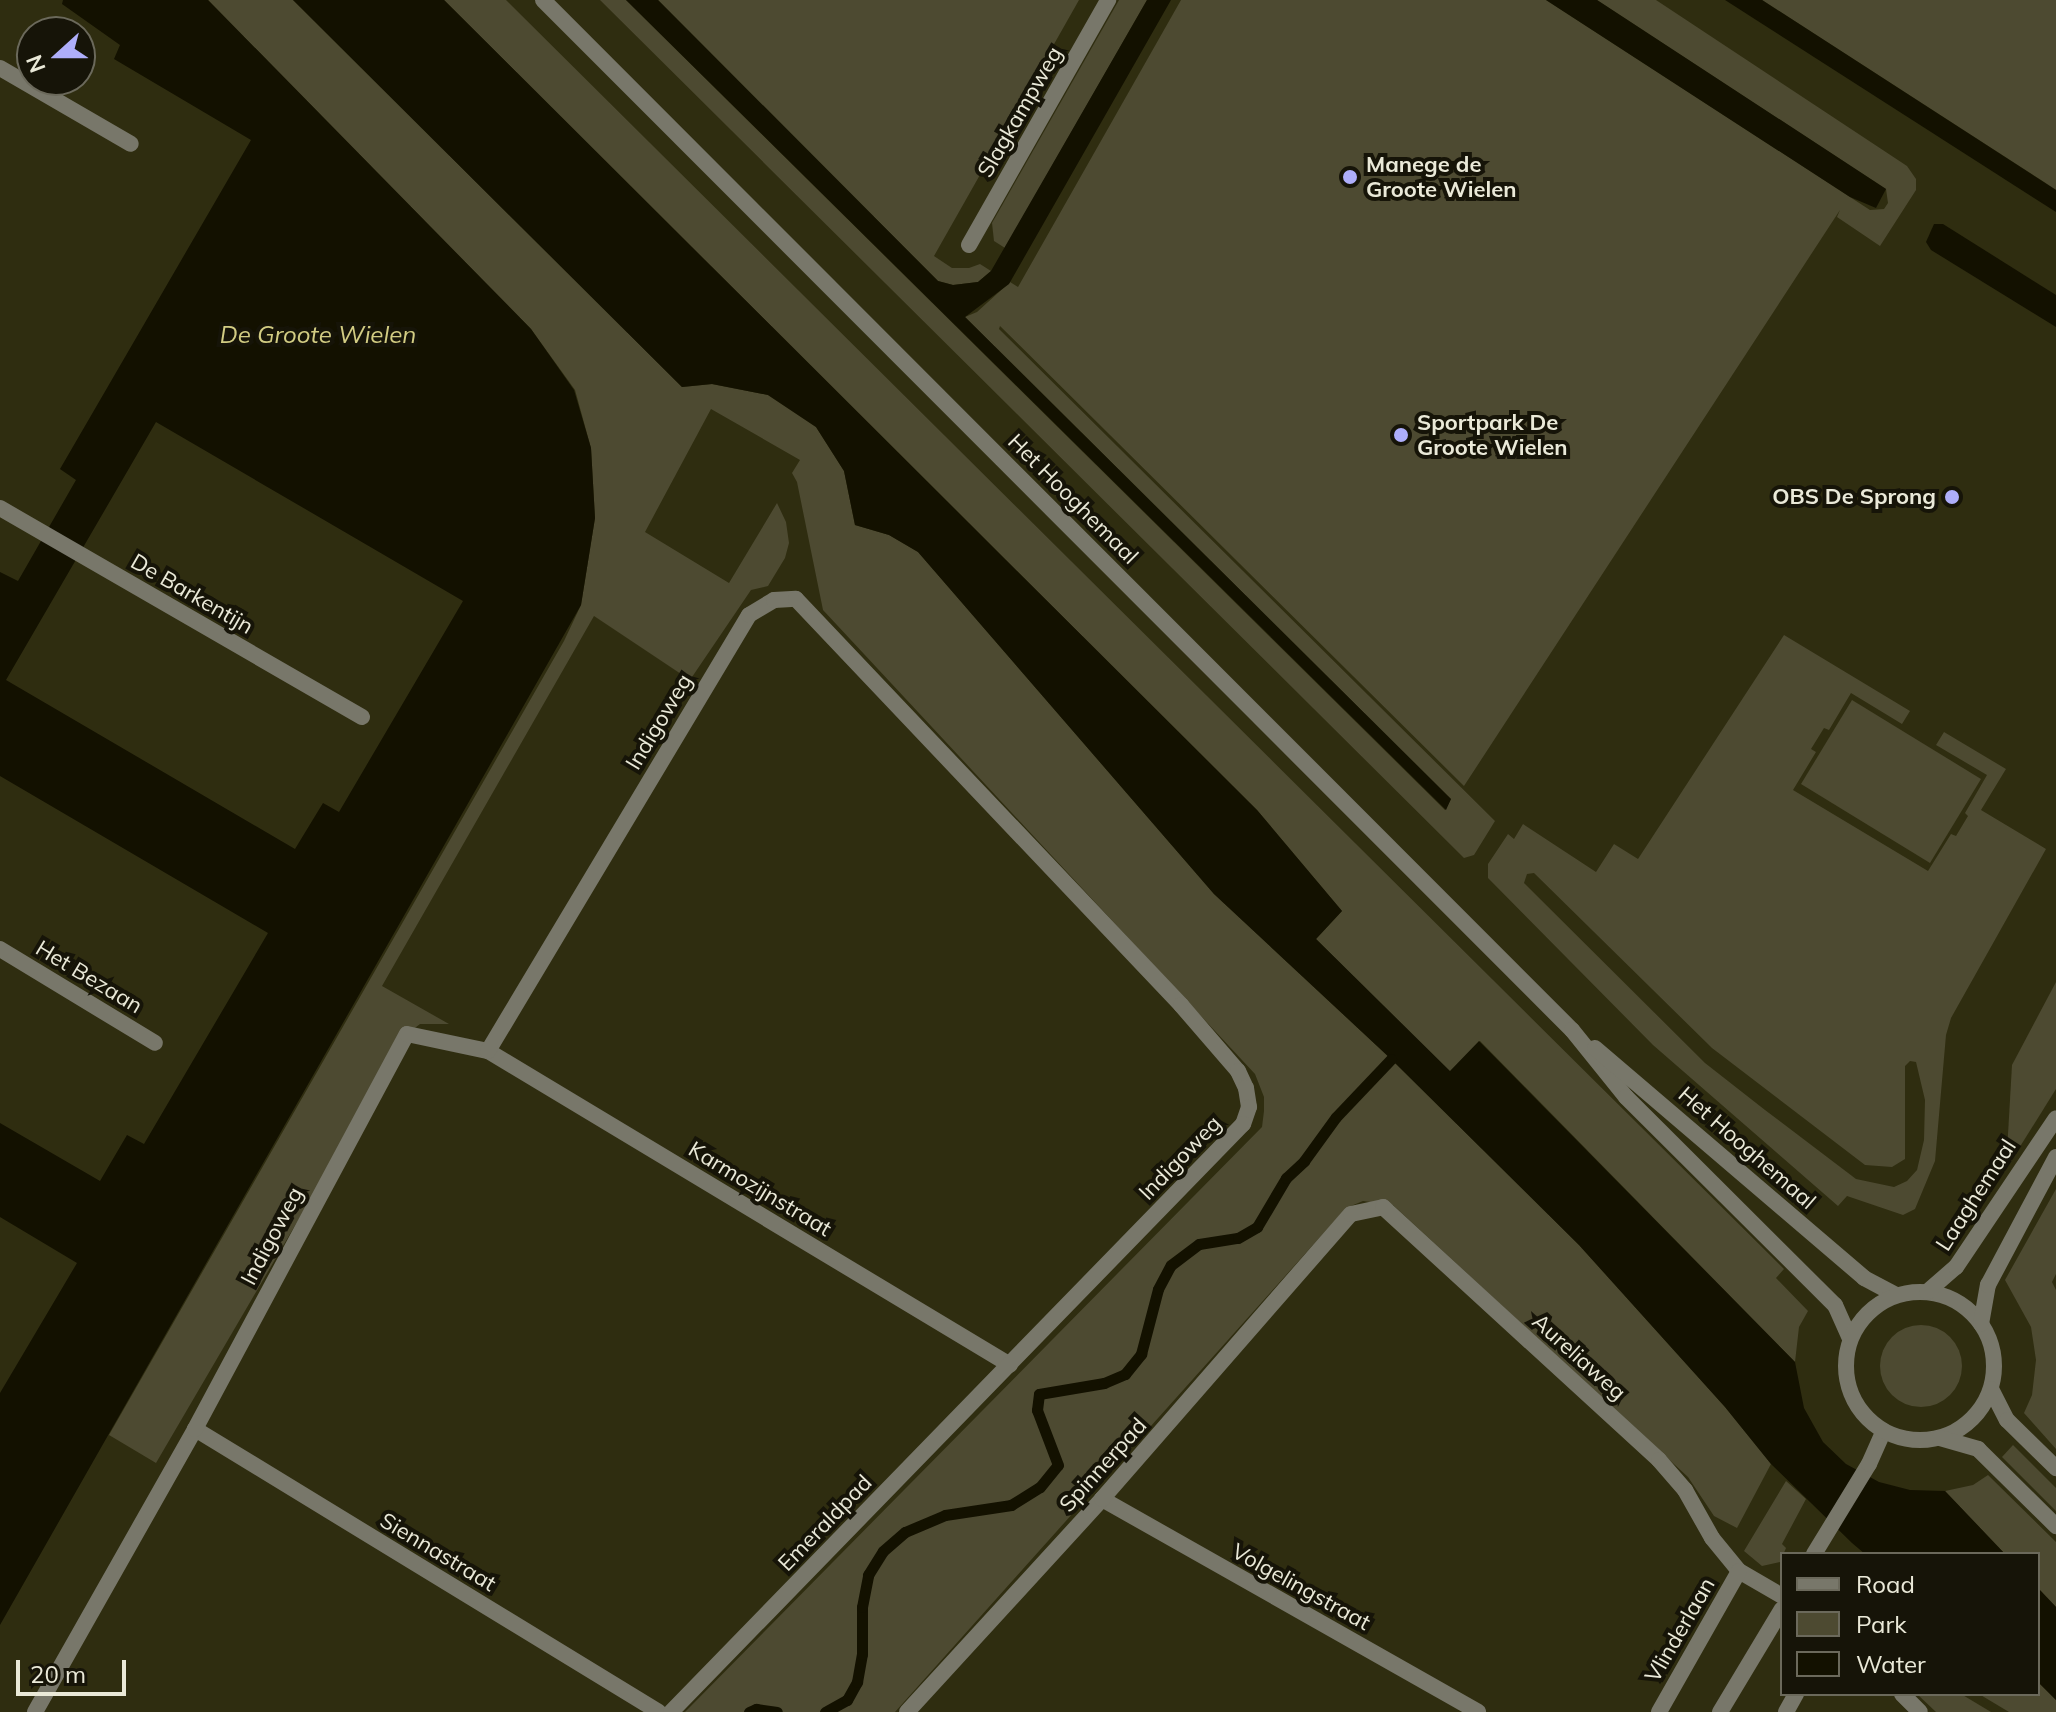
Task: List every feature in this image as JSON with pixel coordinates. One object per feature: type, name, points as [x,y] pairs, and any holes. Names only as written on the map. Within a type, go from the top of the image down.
[{"type":"street","name":"Het Hooghemaal","points":[[543,0],[1572,1030],[1626,1097],[1835,1305],[1850,1339]]},
{"type":"street","name":"Slagkampweg","points":[[969,245],[1108,0]]},
{"type":"street","points":[[0,68],[131,144]]},
{"type":"street","name":"De Barkentijn","points":[[0,508],[362,717]]},
{"type":"street","name":"Indigoweg","points":[[35,1712],[195,1429],[407,1034],[488,1051],[749,615],[774,600],[796,599],[1181,1005],[1238,1071],[1246,1088],[1249,1107],[1243,1124],[1010,1365]]},
{"type":"street","name":"Het Bezaan","points":[[0,949],[155,1043]]},
{"type":"street","name":"Het Hooghemaal","points":[[1572,1030],[1640,1084],[1864,1278],[1896,1295]]},
{"type":"street","name":"Karmozijnstraat","points":[[488,1051],[1010,1365]]},
{"type":"street","name":"Laaghemaal","points":[[1927,1292],[1956,1267],[2056,1118]]},
{"type":"street","points":[[1981,1324],[1988,1285],[2056,1157]]},
{"type":"street","name":"Aureliaweg","points":[[1327,1243],[1351,1214],[1383,1207],[1659,1460],[1685,1490],[1712,1538],[1739,1571],[1780,1595]]},
{"type":"street","name":"Spinnerpad","points":[[907,1712],[1102,1499],[1327,1243]]},
{"type":"street","points":[[1940,1438],[1972,1420],[1991,1389],[1993,1356],[1981,1324],[1958,1302],[1927,1292],[1896,1295],[1877,1305],[1861,1320],[1850,1339],[1845,1360],[1847,1381],[1867,1418],[1884,1431],[1911,1440],[1940,1438],[1978,1449],[2056,1526]]},
{"type":"street","name":"Emeraldpad","points":[[671,1712],[1010,1365]]},
{"type":"street","points":[[1991,1389],[2007,1420],[2056,1468]]},
{"type":"street","name":"Siennastraat","points":[[195,1429],[659,1712]]},
{"type":"street","points":[[1815,1552],[1869,1464],[1884,1431]]},
{"type":"street","name":"Volgelingstraat","points":[[1102,1499],[1478,1712]]},
{"type":"street","name":"Vlinderlaan","points":[[1659,1712],[1739,1571]]},
{"type":"street","points":[[1720,1712],[1780,1612]]},
{"type":"street","points":[[1904,1696],[1920,1712]]},
{"type":"green space","points":[[208,0],[293,0],[682,387],[712,384],[768,395],[816,427],[844,471],[855,525],[889,535],[918,552],[1214,894],[1391,1059],[1579,1245],[1725,1407],[1771,1464],[1737,1528],[1714,1516],[1688,1477],[1393,1205],[1363,1201],[1346,1208],[895,1712],[685,1712],[1262,1127],[1264,1111],[1264,1097],[1255,1074],[823,610],[797,482],[792,473],[800,460],[711,409],[645,532],[729,583],[777,503],[786,522],[789,543],[785,558],[768,586],[751,590],[690,680],[594,616],[382,986],[449,1024],[420,1024],[407,1034],[156,1463],[109,1435],[564,641],[581,605],[595,518],[591,448],[575,390],[531,329]]},
{"type":"green space","points":[[444,0],[506,0],[1784,1269],[1776,1278],[1808,1311],[1799,1327],[1795,1362],[1480,1041],[1450,1072],[1316,939],[1342,911],[1257,810]]},
{"type":"green space","name":"Sportpark De Groote Wielen","points":[[600,0],[626,0],[1445,810],[1451,799],[965,317],[977,312],[1010,282],[1018,287],[1181,0],[1546,0],[1870,210],[1884,209],[1888,203],[1886,189],[1597,0],[1656,0],[1907,166],[1916,179],[1916,190],[1880,246],[1837,217],[1840,210],[1464,786],[1000,326],[999,329],[1495,821],[1474,855],[1464,858]]},
{"type":"green space","points":[[658,0],[1079,0],[934,256],[952,268],[969,268],[980,264],[991,271],[978,282],[953,285],[938,281]]},
{"type":"green space","points":[[1119,0],[1147,0],[1005,248],[994,241],[992,223]]},
{"type":"green space","points":[[1762,0],[2056,0],[2056,190],[2041,180]]},
{"type":"green space","points":[[1784,635],[1910,711],[1902,724],[1851,693],[1829,730],[1824,728],[1811,749],[1816,752],[1793,790],[1928,871],[1951,834],[1956,836],[1987,775],[1936,745],[1944,732],[2006,769],[1981,810],[2046,849],[1951,1018],[1946,1035],[1935,1161],[1915,1209],[1903,1215],[1847,1196],[1838,1206],[1653,1045],[1488,878],[1488,864],[1508,834],[1514,839],[1523,824],[1596,872],[1614,844],[1638,859]],"holes":[[[1534,873],[1712,1048],[1865,1165],[1892,1167],[1905,1159],[1905,1066],[1910,1061],[1916,1062],[1925,1100],[1924,1140],[1917,1170],[1907,1181],[1894,1187],[1856,1179],[1765,1110],[1705,1063],[1524,883],[1527,874]]]},
{"type":"green space","points":[[1852,700],[1981,779],[1930,863],[1801,784]]},
{"type":"green space","points":[[2056,982],[2056,1089],[2006,1169],[2012,1065]]},
{"type":"green space","points":[[2056,1189],[2056,1274],[2052,1282],[2056,1290],[2056,1449],[2024,1413],[2032,1395],[2036,1360],[2031,1327],[2005,1280]]},
{"type":"green space","points":[[1921,1325],[1937,1328],[1950,1337],[1959,1350],[1962,1366],[1959,1382],[1950,1395],[1937,1404],[1921,1407],[1905,1404],[1892,1395],[1883,1382],[1880,1366],[1883,1350],[1892,1337],[1905,1328]]},
{"type":"green space","points":[[2013,1445],[2056,1488],[2056,1511],[2002,1457]]},
{"type":"green space","points":[[1988,1475],[2056,1542],[2056,1607],[2040,1590],[2040,1552],[2003,1552],[1945,1491],[1973,1485]]},
{"type":"green space","points":[[1786,1481],[1806,1499],[1782,1544],[1786,1548],[1780,1552],[1780,1562],[1762,1566],[1744,1551]]},
{"type":"green space","points":[[2040,1684],[2056,1700],[2056,1712],[2009,1712],[1982,1696],[2040,1696]]},
{"type":"green space","points":[[1919,1696],[1964,1696],[1991,1712],[1936,1712]]},
{"type":"water","name":"De Groote Wielen","points":[[63,0],[208,0],[531,329],[574,390],[591,448],[595,518],[581,605],[0,1625],[0,1393],[77,1263],[0,1217],[0,1123],[100,1181],[127,1135],[144,1144],[268,933],[0,776],[0,572],[18,581],[76,480],[60,469],[251,140],[114,59],[120,45],[96,28],[96,16],[79,16],[62,4]],"holes":[[[156,422],[463,601],[339,812],[323,803],[295,849],[6,680]]]},
{"type":"water","points":[[293,0],[444,0],[1257,810],[1342,911],[1316,939],[1450,1071],[1479,1041],[1795,1362],[1804,1408],[1823,1442],[1846,1464],[1879,1482],[1910,1490],[1945,1491],[2003,1552],[1863,1552],[1852,1543],[1771,1464],[1725,1407],[1579,1245],[1391,1059],[1214,894],[918,552],[889,535],[855,525],[844,471],[816,427],[768,395],[712,384],[682,387]]},
{"type":"water","points":[[626,0],[658,0],[938,281],[953,285],[978,282],[991,271],[1147,0],[1171,0],[1009,284],[965,317],[1451,799],[1446,810]]},
{"type":"water","points":[[1546,0],[1597,0],[1886,189],[1876,208],[1850,197]]},
{"type":"water","points":[[1725,0],[1762,0],[2056,190],[2056,212]]},
{"type":"water","points":[[1934,224],[1943,224],[2056,295],[2056,327],[1931,250],[1926,242]]},
{"type":"water","points":[[2040,1590],[2056,1607],[2056,1700],[2040,1684]]},
{"type":"waterway","points":[[825,1712],[847,1700],[857,1682],[862,1654],[862,1607],[868,1575],[883,1551],[905,1532],[945,1515],[1011,1505],[1040,1487],[1058,1465],[1037,1410],[1039,1394],[1104,1383],[1125,1374],[1141,1354],[1158,1289],[1171,1265],[1199,1244],[1238,1238],[1257,1227],[1286,1178],[1304,1161],[1336,1117],[1391,1059]]},
{"type":"waterway","points":[[749,1712],[756,1709],[777,1712]]},
{"type":"place","name":"Manege de Groote Wielen","points":[[1350,177]]},
{"type":"place","name":"Sportpark De Groote Wielen","points":[[1401,435]]},
{"type":"place","name":"OBS De Sprong","points":[[1952,497]]}]
